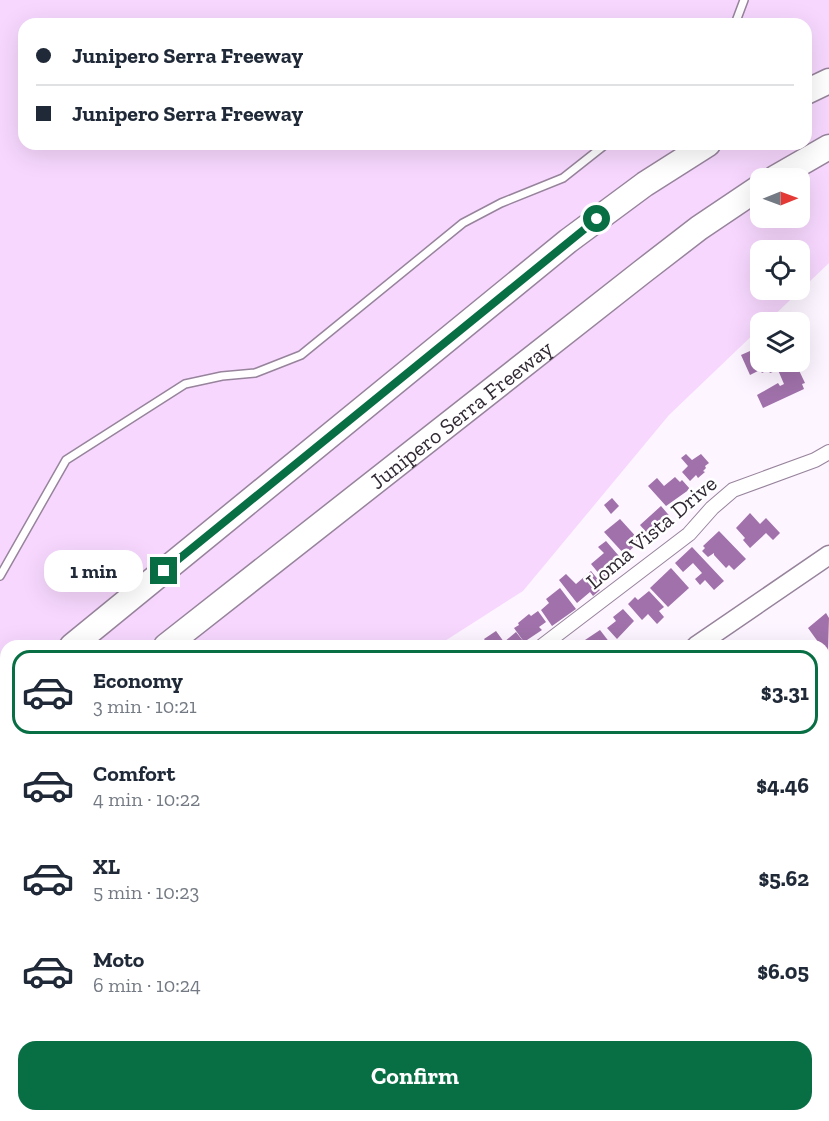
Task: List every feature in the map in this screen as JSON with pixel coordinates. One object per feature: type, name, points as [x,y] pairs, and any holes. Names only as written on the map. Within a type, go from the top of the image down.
[{"type":"highway","points":[[812,89],[829,81]]},
{"type":"highway","points":[[792,168],[829,147]]},
{"type":"highway","points":[[79,640],[568,241],[626,198],[699,150]]},
{"type":"highway","name":"Junipero Serra Freeway","points":[[174,640],[642,272],[699,228],[750,194]]},
{"type":"main road","points":[[705,640],[829,555]]},
{"type":"street","name":"Loma Vista Drive","points":[[550,640],[689,534],[712,508],[733,490],[815,460],[829,452]]},
{"type":"lane","points":[[737,18],[744,0]]},
{"type":"lane","points":[[0,576],[66,460],[185,384],[222,376],[255,373],[301,355],[463,223],[501,203],[563,178],[598,150]]},
{"type":"shaded area","points":[[0,0],[829,0],[829,263],[810,281],[810,240],[750,240],[750,300],[790,300],[778,312],[750,312],[750,338],[669,415],[523,591],[446,640],[0,640]]},
{"type":"building","points":[[750,351],[750,372],[756,372],[750,375],[741,355]]},
{"type":"building","points":[[779,372],[800,372],[805,383],[802,384],[804,389],[763,408],[757,395],[778,383],[780,386],[784,384]]},
{"type":"building","points":[[686,454],[692,460],[701,454],[709,463],[705,466],[703,471],[705,472],[698,478],[696,475],[690,481],[682,472],[688,466],[681,458]]},
{"type":"building","points":[[675,477],[680,482],[682,480],[690,489],[666,506],[648,486],[657,478],[664,486]]},
{"type":"building","points":[[612,498],[619,506],[611,514],[604,505]]},
{"type":"building","points":[[661,506],[673,520],[667,525],[665,522],[656,530],[658,533],[652,539],[640,525]]},
{"type":"building","points":[[750,513],[760,524],[766,518],[780,533],[773,540],[766,533],[750,548],[736,528]]},
{"type":"building","points":[[620,519],[640,541],[625,555],[604,532]]},
{"type":"building","points":[[719,531],[746,559],[734,570],[729,565],[726,568],[714,553],[708,557],[702,551],[705,548],[703,546]]},
{"type":"building","points":[[606,541],[625,563],[618,569],[615,565],[609,570],[613,574],[605,581],[591,564],[604,553],[598,547]]},
{"type":"building","points":[[692,547],[724,581],[714,590],[705,580],[700,585],[695,579],[702,573],[693,563],[683,572],[675,563]]},
{"type":"building","points":[[671,568],[689,588],[668,607],[650,588]]},
{"type":"building","points":[[591,571],[600,582],[595,586],[600,590],[593,596],[590,592],[577,603],[559,580],[566,574],[576,584]]},
{"type":"building","points":[[560,588],[576,609],[552,626],[541,610],[549,603],[546,599]]},
{"type":"building","points":[[649,591],[664,607],[659,611],[664,617],[657,624],[648,614],[642,620],[628,604],[635,597],[638,600]]},
{"type":"building","points":[[623,609],[634,621],[617,639],[607,628],[616,621],[613,617]]},
{"type":"building","points":[[538,611],[546,622],[539,627],[542,630],[527,640],[523,640],[514,628],[529,614],[531,616]]},
{"type":"building","points":[[826,613],[829,618],[828,640],[817,640],[808,628]]},
{"type":"building","points":[[600,630],[608,640],[585,640]]},
{"type":"building","points":[[496,631],[503,640],[485,640]]},
{"type":"building","points":[[516,632],[522,640],[506,640]]},
{"type":"route","points":[[164,571],[597,219]]}]
